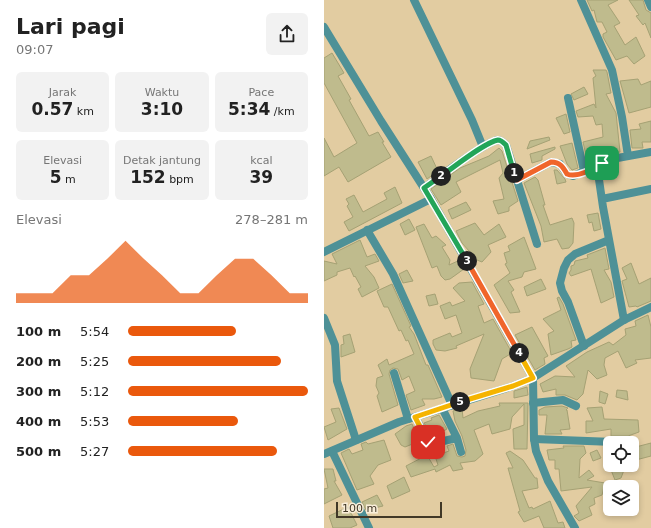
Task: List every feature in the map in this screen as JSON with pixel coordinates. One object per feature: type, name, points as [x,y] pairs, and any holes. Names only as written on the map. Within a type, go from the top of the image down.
[{"type":"street","points":[[414,0],[472,120],[483,147]]},
{"type":"street","points":[[581,0],[612,70],[622,117],[628,156]]},
{"type":"street","points":[[648,0],[651,7]]},
{"type":"street","points":[[324,27],[431,199],[533,378],[534,439],[536,451],[542,467],[575,528]]},
{"type":"street","points":[[568,98],[584,171]]},
{"type":"street","points":[[424,188],[483,147],[498,140],[506,145],[537,244]]},
{"type":"street","points":[[517,180],[551,162],[560,164],[567,174],[573,176],[607,161],[651,152]]},
{"type":"street","points":[[597,166],[624,320]]},
{"type":"street","points":[[602,199],[651,189]]},
{"type":"street","points":[[324,252],[431,199]]},
{"type":"street","points":[[367,230],[392,274],[452,405]]},
{"type":"street","points":[[584,346],[560,283],[564,268],[572,257],[585,249],[609,240]]},
{"type":"street","points":[[324,454],[412,418],[513,386],[533,378],[624,320],[651,307]]},
{"type":"street","points":[[324,318],[335,344],[337,382],[356,440]]},
{"type":"street","points":[[394,373],[412,418],[430,444],[457,438]]},
{"type":"street","points":[[533,402],[563,400],[576,406]]},
{"type":"street","points":[[442,408],[457,438],[461,452]]},
{"type":"street","points":[[534,439],[603,442]]},
{"type":"street","points":[[332,451],[369,528]]},
{"type":"building","points":[[587,0],[618,0],[608,5],[620,23],[614,26],[625,45],[636,37],[645,56],[634,64],[627,56],[616,60],[603,37],[603,34],[607,32],[602,22],[597,22],[594,10],[592,11]]},
{"type":"building","points":[[629,0],[643,0],[646,10],[651,13],[651,38],[645,23],[643,25],[636,16],[639,15]]},
{"type":"building","points":[[332,53],[344,73],[338,76],[351,99],[349,100],[369,136],[378,132],[391,157],[348,182],[339,167],[324,176],[324,138],[334,157],[357,143],[324,83],[324,58]]},
{"type":"building","points":[[593,70],[606,70],[607,72],[611,93],[606,94],[616,113],[620,152],[610,154],[588,164],[583,142],[603,137],[602,124],[596,125],[593,116],[578,117],[576,111],[594,104],[596,108],[593,78],[596,76]]},
{"type":"building","points":[[638,79],[641,85],[651,81],[651,107],[629,113],[620,81]]},
{"type":"building","points":[[584,87],[588,94],[574,100],[571,94]]},
{"type":"building","points":[[566,114],[570,132],[564,134],[556,118]]},
{"type":"building","points":[[651,121],[651,142],[642,142],[643,148],[632,148],[630,130],[641,129],[639,124]]},
{"type":"building","points":[[549,137],[550,140],[527,149],[530,141]]},
{"type":"building","points":[[572,143],[578,168],[572,170],[567,164],[560,146]]},
{"type":"building","points":[[555,147],[555,149],[542,156],[542,160],[532,163],[530,154]]},
{"type":"building","points":[[499,148],[502,151],[518,201],[509,207],[509,211],[498,214],[493,201],[504,199],[499,178],[503,173],[500,160],[456,182],[461,192],[441,205],[431,189],[460,168],[489,156]]},
{"type":"building","points":[[431,156],[438,171],[427,179],[418,162]]},
{"type":"building","points":[[554,170],[557,170],[566,182],[557,184]]},
{"type":"building","points":[[535,177],[538,180],[545,205],[543,205],[550,225],[572,218],[574,223],[573,243],[569,248],[562,249],[557,239],[544,242],[541,226],[524,183]]},
{"type":"building","points":[[395,187],[402,203],[349,231],[344,222],[353,217],[347,206],[349,204],[346,199],[354,195],[363,212],[387,199],[384,193]]},
{"type":"building","points":[[466,202],[471,210],[452,219],[448,210]]},
{"type":"building","points":[[598,213],[601,229],[594,231],[592,222],[589,223],[587,215]]},
{"type":"building","points":[[409,219],[415,230],[405,235],[400,224]]},
{"type":"building","points":[[475,223],[484,235],[499,224],[506,237],[488,245],[491,252],[482,262],[477,260],[462,243],[456,231]]},
{"type":"building","points":[[424,224],[432,238],[436,236],[446,245],[442,247],[450,260],[449,265],[460,260],[464,269],[450,279],[445,280],[441,276],[437,266],[432,268],[416,227]]},
{"type":"building","points":[[524,237],[536,269],[524,272],[522,277],[508,281],[514,290],[511,292],[520,312],[510,313],[494,285],[510,273],[505,264],[507,263],[504,253],[510,251],[508,246]]},
{"type":"building","points":[[360,240],[367,257],[375,254],[379,261],[365,266],[374,277],[379,288],[362,297],[358,289],[361,287],[350,268],[337,272],[337,275],[324,281],[324,261],[337,264],[332,254]]},
{"type":"building","points":[[605,248],[609,269],[604,270],[611,282],[614,297],[601,303],[591,269],[571,276],[569,273],[571,266],[574,265],[575,261],[588,258],[587,255]]},
{"type":"building","points":[[631,263],[639,284],[651,278],[651,301],[637,307],[629,307],[622,281],[627,279],[622,268]]},
{"type":"building","points":[[407,270],[413,281],[403,283],[399,274]]},
{"type":"building","points":[[541,279],[546,289],[527,296],[524,287]]},
{"type":"building","points":[[472,282],[484,304],[478,306],[484,323],[493,319],[512,353],[502,359],[494,381],[471,378],[470,369],[484,334],[456,346],[457,348],[445,351],[436,350],[433,344],[433,340],[450,333],[452,337],[462,333],[456,315],[445,319],[440,306],[450,302],[452,306],[465,301],[453,288],[459,283]]},
{"type":"building","points":[[392,284],[411,326],[409,327],[414,334],[426,365],[428,365],[442,397],[422,399],[425,405],[411,410],[406,395],[415,391],[409,376],[402,380],[398,369],[393,368],[390,370],[389,374],[398,405],[382,412],[377,396],[379,393],[376,386],[377,378],[383,376],[378,365],[387,359],[389,365],[414,354],[408,340],[406,341],[401,330],[399,331],[388,307],[384,307],[377,291]]},
{"type":"building","points":[[435,294],[438,304],[429,306],[426,296]]},
{"type":"building","points":[[559,297],[576,340],[571,341],[572,347],[551,355],[548,334],[554,331],[543,319],[561,310],[557,298]]},
{"type":"building","points":[[648,315],[651,327],[651,358],[635,360],[637,363],[626,368],[618,351],[605,358],[604,365],[607,375],[597,379],[588,370],[583,394],[577,400],[565,395],[556,395],[556,389],[543,392],[540,384],[555,376],[575,377],[566,366],[587,352],[609,342],[613,345],[626,335],[625,329],[636,326],[635,321]]},
{"type":"building","points":[[532,327],[548,356],[544,358],[545,364],[535,370],[515,335]]},
{"type":"building","points":[[350,334],[355,352],[341,357],[341,345],[344,344],[343,336]]},
{"type":"building","points":[[527,387],[528,395],[514,398],[514,391]]},
{"type":"building","points":[[617,390],[627,391],[628,400],[616,397]]},
{"type":"building","points":[[600,391],[608,394],[605,404],[599,402]]},
{"type":"building","points":[[499,403],[528,403],[527,449],[514,449],[513,429],[524,425],[524,404],[512,417],[510,429],[492,434],[489,424],[474,430],[483,454],[475,461],[460,463],[463,469],[453,471],[450,465],[436,472],[435,469],[411,477],[406,466],[427,455],[434,467],[438,465],[435,456],[449,451],[447,446],[453,444],[457,456],[465,456],[466,450],[462,436],[455,421],[453,411],[462,408],[463,418],[478,411],[500,406]]},
{"type":"building","points":[[562,406],[568,408],[566,410],[570,429],[560,430],[562,434],[545,434],[547,415],[539,415],[539,410],[545,407]]},
{"type":"building","points":[[602,407],[604,419],[638,420],[639,432],[628,436],[611,436],[611,429],[586,433],[586,421],[593,421],[587,408]]},
{"type":"building","points":[[339,408],[347,429],[328,440],[324,427],[336,422],[331,409]]},
{"type":"building","points":[[439,415],[447,429],[438,434],[434,428],[429,431],[424,423]]},
{"type":"building","points":[[412,424],[420,441],[405,447],[401,445],[395,434],[406,426]]},
{"type":"building","points":[[384,440],[391,460],[378,465],[370,476],[374,484],[357,490],[341,453],[349,449],[352,454],[363,450],[361,444]]},
{"type":"building","points":[[651,443],[651,456],[639,459],[639,446]]},
{"type":"building","points":[[563,446],[584,446],[586,453],[580,459],[579,478],[589,470],[594,476],[587,480],[603,483],[602,495],[594,498],[595,504],[589,507],[592,515],[579,521],[574,516],[579,513],[576,506],[592,487],[561,491],[559,469],[555,469],[555,460],[549,460],[547,450],[564,448]]},
{"type":"building","points":[[597,450],[601,458],[593,461],[590,453]]},
{"type":"building","points":[[510,451],[523,460],[535,478],[537,478],[538,488],[522,491],[529,508],[532,507],[533,509],[550,501],[558,523],[563,522],[565,528],[544,528],[539,516],[524,522],[518,512],[520,511],[508,468],[513,468],[506,453]]},
{"type":"building","points":[[324,469],[333,469],[336,481],[334,481],[342,495],[324,504],[324,489],[328,488]]},
{"type":"building","points":[[612,472],[623,472],[621,478],[615,480]]},
{"type":"building","points":[[404,477],[410,491],[392,499],[387,486]]},
{"type":"building","points":[[377,495],[383,506],[366,510],[362,502]]},
{"type":"building","points":[[348,507],[357,525],[350,528],[333,528],[329,516]]},
{"type":"route","points":[[428,442],[415,417],[513,386],[533,378],[424,188],[483,147],[498,140],[506,145],[517,180],[551,162],[560,164],[567,174],[573,176],[592,169],[602,163]]}]
